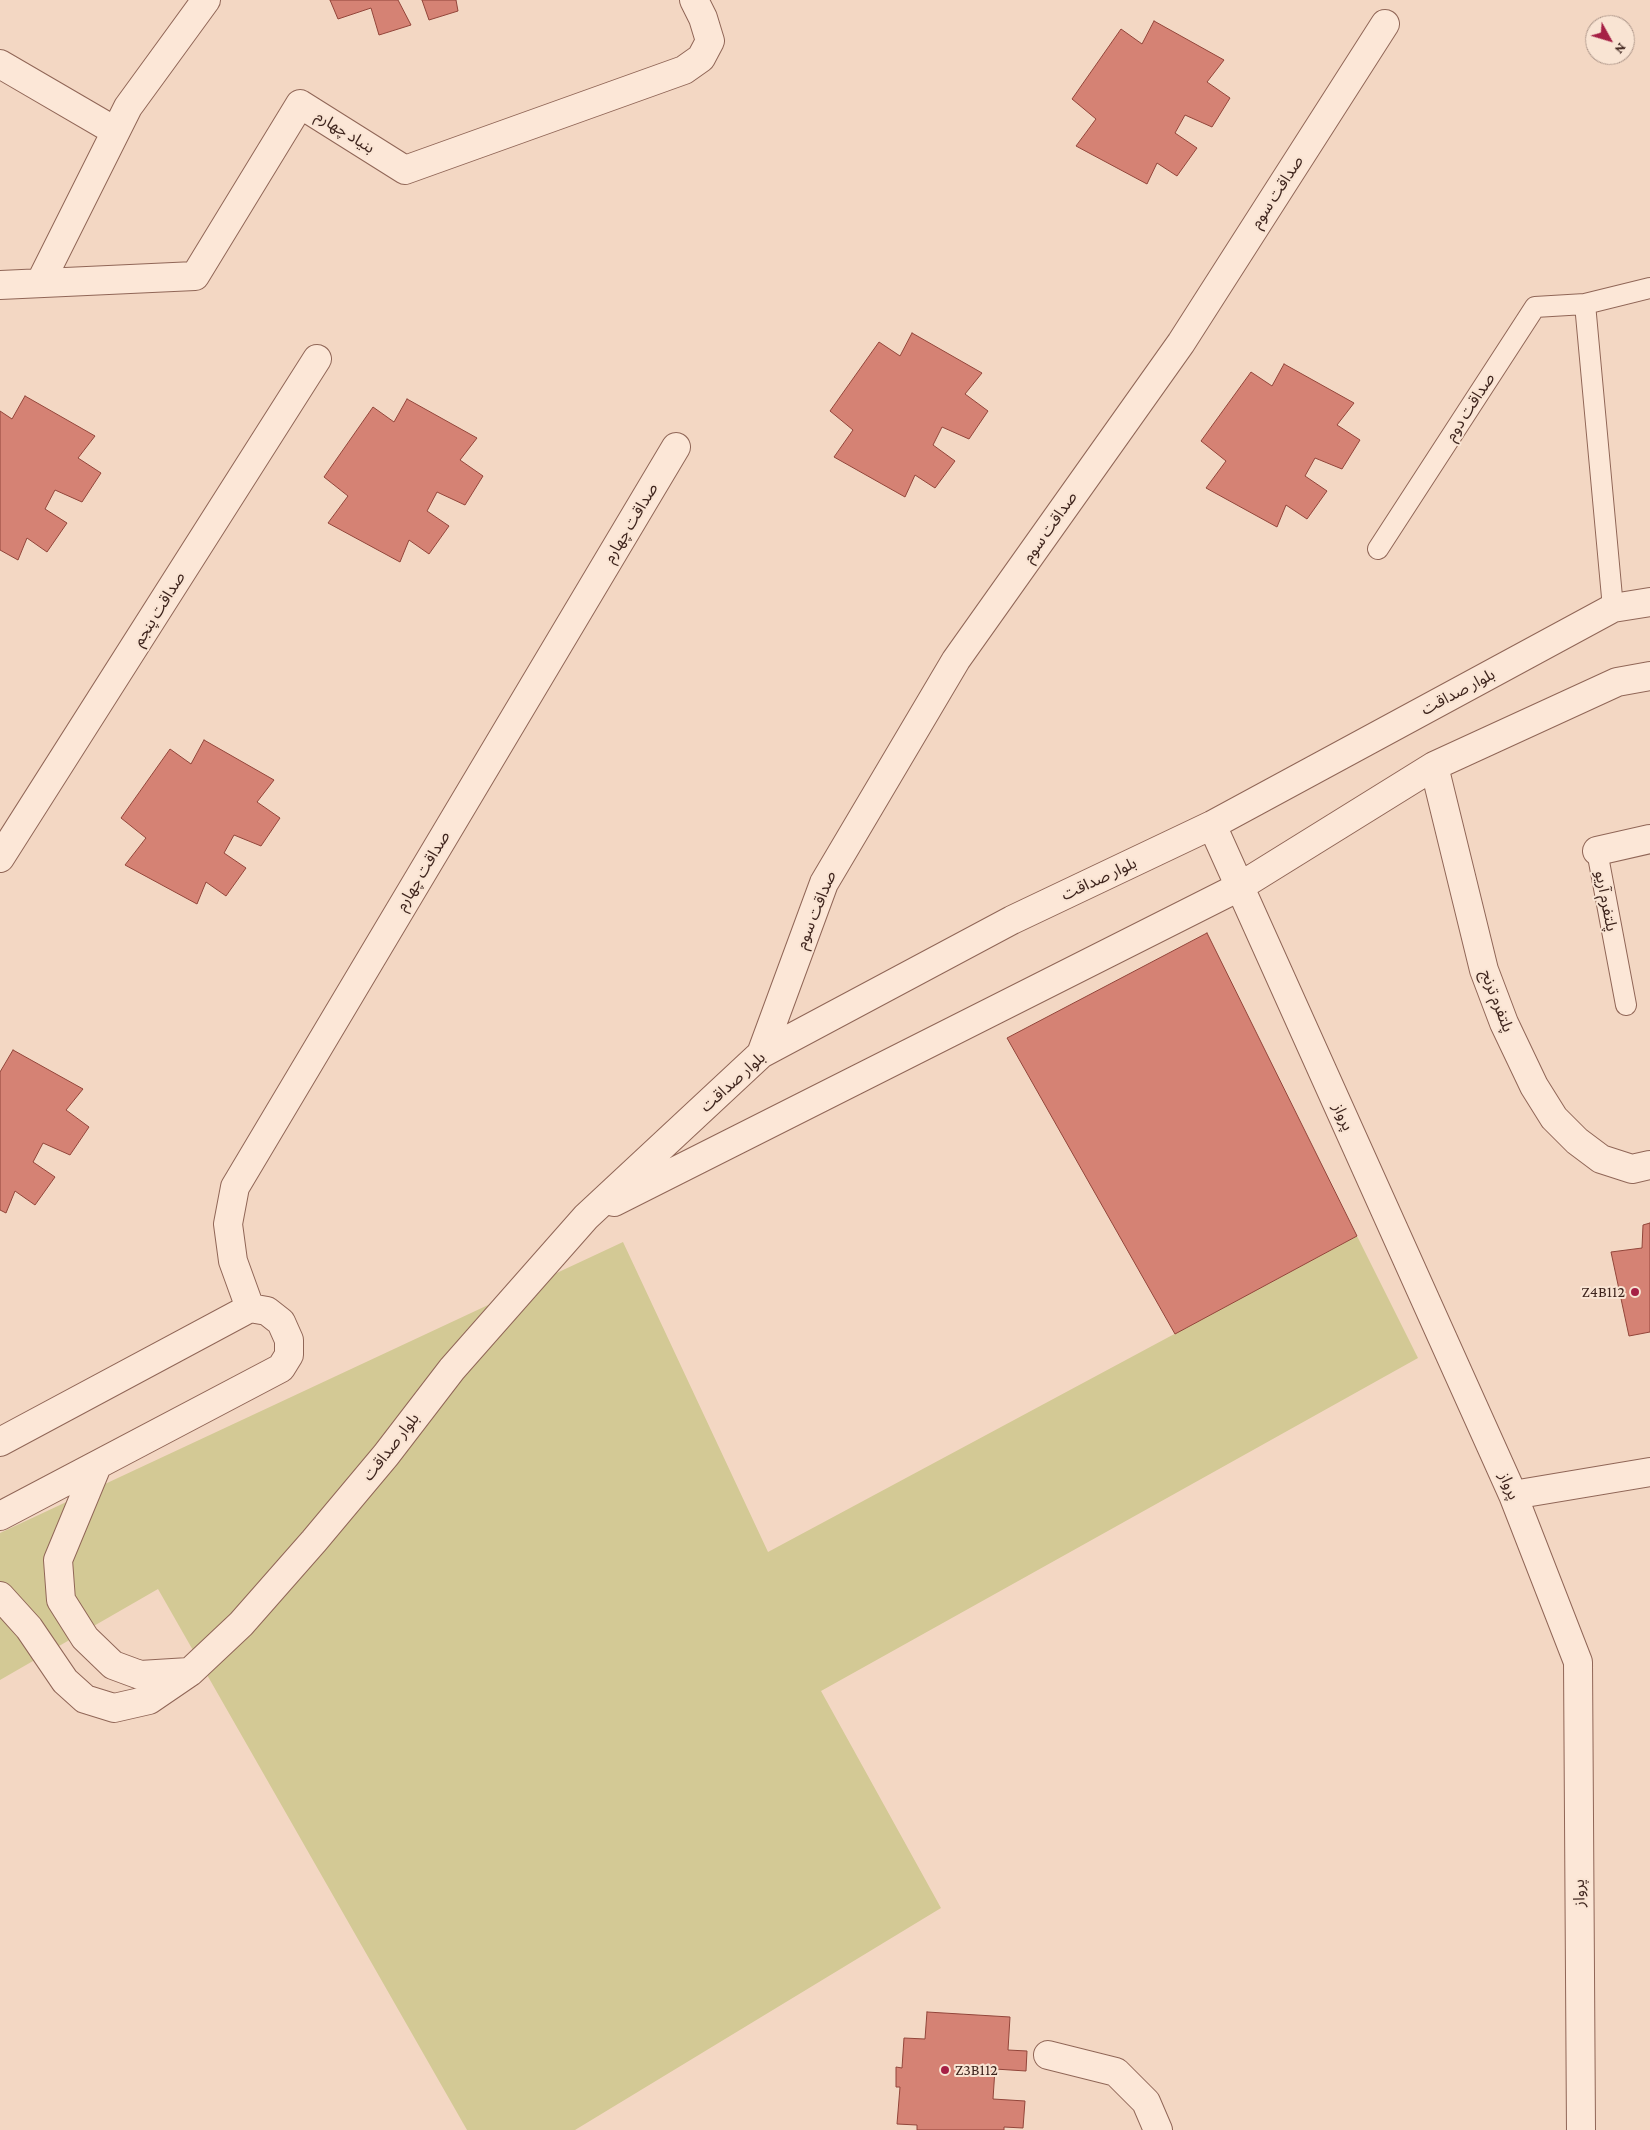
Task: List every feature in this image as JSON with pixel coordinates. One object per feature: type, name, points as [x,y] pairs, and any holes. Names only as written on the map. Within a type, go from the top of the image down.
[{"type":"street","points":[[40,283],[128,107],[206,0]]},
{"type":"street","name":"بنیاد چهارم","points":[[0,285],[196,276],[300,104],[405,170],[684,70],[701,58],[710,41],[703,18],[694,0]]},
{"type":"street","name":"صداقت سوم","points":[[761,1054],[824,883],[956,660],[1181,343],[1385,24]]},
{"type":"street","points":[[0,64],[115,131]]},
{"type":"street","name":"صداقت پنجم","points":[[0,858],[317,359]]},
{"type":"street","name":"صداقت چهارم","points":[[250,1308],[233,1261],[228,1224],[235,1187],[676,447]]},
{"type":"street","name":"بلوار صداقت","points":[[0,1596],[29,1628],[65,1681],[85,1698],[114,1708],[149,1700],[190,1672],[241,1624],[386,1455],[452,1370],[586,1216],[761,1054],[1012,920],[1212,825],[1613,608],[1650,602]]},
{"type":"street","name":"بلوار صداقت","points":[[586,1216],[1239,888],[1434,766],[1617,682],[1650,676]]},
{"type":"street","name":"پلتفرم ترنج","points":[[1434,766],[1484,970],[1504,1023],[1534,1086],[1554,1118],[1577,1141],[1601,1159],[1632,1168],[1650,1165]]},
{"type":"street","name":"پرواز","points":[[1212,825],[1513,1496],[1578,1662],[1581,2130]]},
{"type":"street","name":"پلتفرم آریو","points":[[1596,851],[1650,839]]},
{"type":"street","points":[[0,1442],[250,1308],[267,1311],[281,1322],[289,1340],[289,1355],[281,1368],[0,1516]]},
{"type":"street","points":[[97,1466],[58,1560],[61,1600],[85,1638],[113,1665],[140,1675],[190,1672]]},
{"type":"street","points":[[1513,1496],[1650,1472]]},
{"type":"street","points":[[1048,2055],[1116,2072],[1146,2102],[1158,2130]]},
{"type":"lane","name":"صداقت دوم","points":[[1378,549],[1535,307],[1585,304],[1650,288]]},
{"type":"lane","points":[[1585,304],[1613,608]]},
{"type":"lane","name":"پلتفرم آریو","points":[[1596,851],[1626,1006]]},
{"type":"shaded area","points":[[1357,1236],[1418,1358],[821,1691],[941,1908],[575,2130],[467,2130],[158,1589],[0,1680],[0,1533],[623,1242],[768,1552]]},
{"type":"building","points":[[330,0],[398,0],[411,25],[379,35],[371,8],[338,19]]},
{"type":"building","points":[[422,0],[456,0],[458,11],[429,20]]},
{"type":"building","points":[[1154,21],[1224,60],[1207,82],[1230,98],[1212,127],[1185,115],[1175,133],[1197,148],[1177,176],[1157,163],[1147,184],[1076,146],[1096,119],[1072,99],[1121,29],[1142,44]]},
{"type":"building","points":[[912,333],[982,373],[965,394],[988,411],[969,439],[942,427],[933,445],[955,461],[935,488],[915,475],[905,497],[834,457],[853,430],[830,411],[879,342],[900,356]]},
{"type":"building","points":[[1284,364],[1354,403],[1337,425],[1360,440],[1342,469],[1315,458],[1305,476],[1327,491],[1307,519],[1286,505],[1277,527],[1206,488],[1226,461],[1201,441],[1251,372],[1272,386]]},
{"type":"building","points":[[25,396],[95,436],[78,458],[101,473],[82,502],[55,490],[45,509],[67,523],[47,552],[27,538],[18,560],[0,550],[0,411],[12,419]]},
{"type":"building","points":[[407,399],[477,438],[460,460],[483,476],[465,505],[437,492],[427,511],[449,526],[429,554],[409,540],[400,562],[328,523],[348,496],[324,477],[373,407],[394,422]]},
{"type":"building","points":[[204,740],[274,780],[257,802],[280,818],[261,846],[234,835],[224,853],[246,868],[226,896],[206,882],[197,904],[125,865],[146,838],[121,818],[170,749],[191,764]]},
{"type":"building","points":[[1207,933],[1357,1236],[1175,1334],[1007,1038]]},
{"type":"building","points":[[13,1050],[83,1089],[66,1110],[89,1127],[70,1155],[43,1143],[33,1162],[55,1177],[35,1205],[15,1191],[6,1213],[0,1210],[0,1072]]},
{"type":"building","name":"Z4B112","points":[[1650,1223],[1650,1332],[1629,1336],[1611,1252],[1642,1248],[1643,1225]]},
{"type":"building","name":"Z3B112","points":[[927,2012],[1010,2017],[1008,2050],[1027,2051],[1026,2071],[995,2069],[993,2099],[1025,2101],[1023,2128],[1004,2127],[1004,2130],[917,2130],[917,2125],[897,2124],[900,2087],[896,2087],[896,2067],[902,2068],[904,2038],[925,2039]]},
{"type":"place","name":"Z4B112","points":[[1635,1292]]},
{"type":"place","name":"Z3B112","points":[[945,2070]]}]
